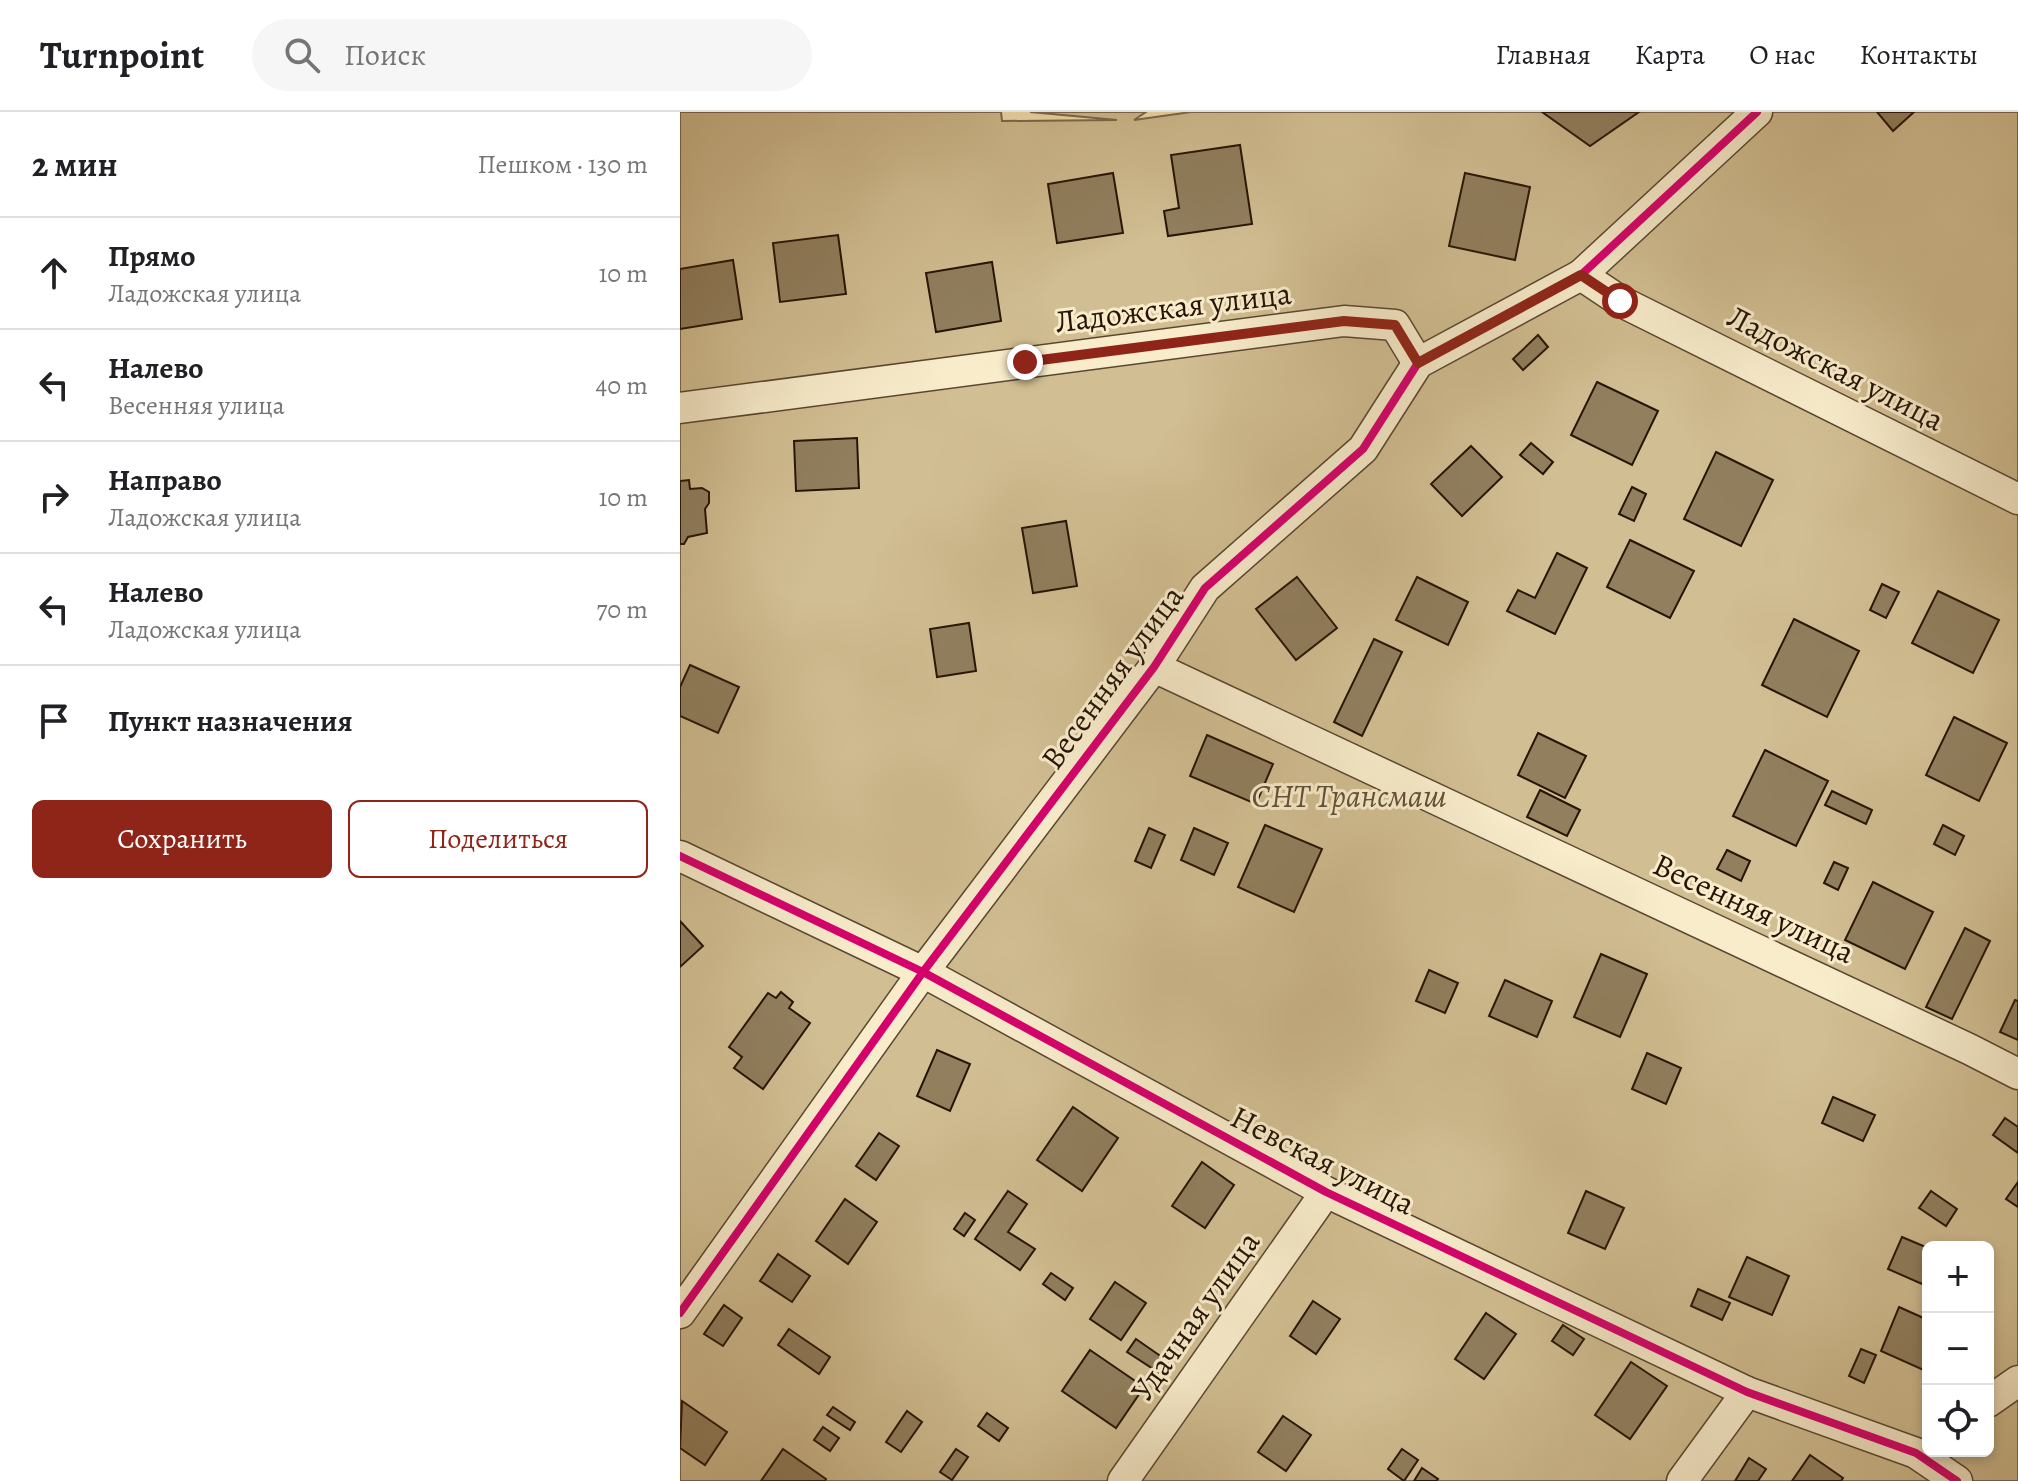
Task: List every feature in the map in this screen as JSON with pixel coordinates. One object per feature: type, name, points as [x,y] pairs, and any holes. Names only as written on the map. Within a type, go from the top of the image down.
[{"type":"street","name":"Весенняя улица","points":[[680,1313],[923,972],[1154,667],[1205,588],[1363,449],[1418,363],[1581,275],[1757,112]]},
{"type":"street","name":"Ладожская улица","points":[[1581,275],[1620,301],[2018,499]]},
{"type":"street","name":"Ладожская улица","points":[[680,408],[1344,321],[1395,325],[1418,363]]},
{"type":"street","name":"Весенняя улица","points":[[1154,667],[2018,1074]]},
{"type":"street","name":"Невская улица","points":[[680,856],[923,972],[1326,1192],[1747,1392],[1922,1449]]},
{"type":"street","name":"Удачная улица","points":[[1123,1481],[1326,1192]]},
{"type":"street","points":[[1994,1398],[2018,1381]]},
{"type":"street","points":[[1682,1481],[1747,1392]]},
{"type":"street","name":"Невская улица","points":[[1931,1457],[1957,1481]]},
{"type":"green space","name":"СНТ Трансмаш","points":[[680,112],[1001,112],[1002,121],[1117,120],[1030,112],[1146,112],[1134,120],[1191,112],[2018,112],[2018,1481],[680,1481]]},
{"type":"building","points":[[1542,112],[1639,112],[1590,146]]},
{"type":"building","points":[[1877,112],[1914,112],[1893,131]]},
{"type":"building","points":[[1240,145],[1252,224],[1168,236],[1164,211],[1179,208],[1171,155]]},
{"type":"building","points":[[1113,173],[1123,233],[1057,243],[1048,184]]},
{"type":"building","points":[[1465,173],[1530,187],[1515,260],[1449,246]]},
{"type":"building","points":[[838,235],[846,294],[780,302],[773,243]]},
{"type":"building","points":[[733,260],[742,319],[680,329],[680,269]]},
{"type":"building","points":[[992,262],[1001,321],[936,332],[926,273]]},
{"type":"building","points":[[1538,335],[1548,347],[1523,370],[1513,359]]},
{"type":"building","points":[[1597,382],[1658,411],[1632,465],[1571,435]]},
{"type":"building","points":[[857,438],[859,488],[796,491],[794,441]]},
{"type":"building","points":[[1531,443],[1553,462],[1543,474],[1520,455]]},
{"type":"building","points":[[1471,446],[1502,477],[1462,516],[1431,484]]},
{"type":"building","points":[[1716,452],[1773,480],[1741,546],[1684,519]]},
{"type":"building","points":[[689,480],[690,489],[702,488],[709,492],[709,503],[705,509],[707,533],[688,537],[684,544],[680,544],[680,481]]},
{"type":"building","points":[[1632,487],[1646,494],[1634,521],[1619,514]]},
{"type":"building","points":[[1066,521],[1077,586],[1033,593],[1022,528]]},
{"type":"building","points":[[1630,540],[1694,571],[1670,618],[1607,587]]},
{"type":"building","points":[[1557,553],[1587,568],[1555,634],[1507,611],[1518,590],[1535,598]]},
{"type":"building","points":[[1297,577],[1337,628],[1296,660],[1256,609]]},
{"type":"building","points":[[1417,577],[1468,602],[1448,645],[1396,620]]},
{"type":"building","points":[[1882,584],[1899,592],[1886,618],[1870,610]]},
{"type":"building","points":[[1938,591],[1999,620],[1973,673],[1912,643]]},
{"type":"building","points":[[1794,619],[1859,651],[1827,717],[1762,685]]},
{"type":"building","points":[[969,623],[976,671],[937,677],[930,629]]},
{"type":"building","points":[[1374,639],[1402,652],[1362,736],[1334,722]]},
{"type":"building","points":[[690,665],[739,687],[718,733],[680,716],[680,687]]},
{"type":"building","points":[[1954,717],[2007,743],[1979,801],[1926,775]]},
{"type":"building","points":[[1538,733],[1586,756],[1565,798],[1518,775]]},
{"type":"building","points":[[1207,735],[1273,764],[1256,804],[1190,776]]},
{"type":"building","points":[[1765,750],[1828,781],[1796,846],[1733,816]]},
{"type":"building","points":[[1540,790],[1580,810],[1567,836],[1527,817]]},
{"type":"building","points":[[1832,791],[1872,810],[1866,824],[1825,805]]},
{"type":"building","points":[[1265,825],[1322,849],[1294,912],[1238,887]]},
{"type":"building","points":[[1943,825],[1964,836],[1955,855],[1934,844]]},
{"type":"building","points":[[1149,828],[1165,835],[1151,868],[1135,861]]},
{"type":"building","points":[[1194,828],[1228,843],[1214,875],[1181,860]]},
{"type":"building","points":[[1727,850],[1750,861],[1741,881],[1717,869]]},
{"type":"building","points":[[1834,862],[1848,868],[1838,890],[1824,883]]},
{"type":"building","points":[[1873,882],[1933,912],[1905,969],[1845,940]]},
{"type":"building","points":[[680,921],[703,946],[680,967]]},
{"type":"building","points":[[1965,928],[1990,941],[1952,1019],[1926,1007]]},
{"type":"building","points":[[1601,954],[1647,974],[1620,1037],[1574,1017]]},
{"type":"building","points":[[1429,970],[1458,983],[1445,1013],[1416,1001]]},
{"type":"building","points":[[1505,980],[1552,1001],[1537,1037],[1489,1016]]},
{"type":"building","points":[[781,992],[793,1002],[789,1008],[810,1023],[763,1089],[734,1068],[742,1057],[729,1047],[768,993],[776,998]]},
{"type":"building","points":[[2015,1000],[2018,1001],[2018,1040],[2000,1032]]},
{"type":"building","points":[[937,1050],[970,1064],[950,1111],[917,1096]]},
{"type":"building","points":[[1647,1053],[1681,1068],[1666,1104],[1632,1089]]},
{"type":"building","points":[[1833,1097],[1875,1115],[1863,1141],[1822,1123]]},
{"type":"building","points":[[1073,1107],[1118,1138],[1082,1191],[1037,1160]]},
{"type":"building","points":[[2005,1118],[2018,1127],[2018,1153],[1993,1135]]},
{"type":"building","points":[[879,1133],[899,1146],[876,1180],[856,1166]]},
{"type":"building","points":[[1202,1162],[1234,1185],[1205,1228],[1172,1206]]},
{"type":"building","points":[[2018,1182],[2018,1207],[2006,1199]]},
{"type":"building","points":[[1008,1191],[1027,1204],[1008,1232],[1035,1249],[1020,1270],[975,1239]]},
{"type":"building","points":[[1586,1191],[1624,1208],[1605,1249],[1568,1233]]},
{"type":"building","points":[[1931,1191],[1957,1209],[1946,1226],[1919,1208]]},
{"type":"building","points":[[845,1199],[877,1222],[848,1264],[816,1241]]},
{"type":"building","points":[[965,1213],[975,1220],[964,1236],[954,1229]]},
{"type":"building","points":[[1902,1237],[1922,1245],[1922,1284],[1888,1269]]},
{"type":"building","points":[[778,1254],[810,1276],[792,1302],[760,1281]]},
{"type":"building","points":[[1747,1257],[1789,1276],[1772,1315],[1729,1297]]},
{"type":"building","points":[[1051,1273],[1073,1288],[1065,1300],[1043,1284]]},
{"type":"building","points":[[1115,1282],[1146,1303],[1121,1340],[1090,1319]]},
{"type":"building","points":[[1698,1289],[1730,1303],[1722,1320],[1691,1306]]},
{"type":"building","points":[[1313,1301],[1340,1319],[1316,1354],[1290,1336]]},
{"type":"building","points":[[724,1305],[742,1318],[723,1346],[704,1334]]},
{"type":"building","points":[[1899,1307],[1922,1317],[1922,1369],[1881,1351]]},
{"type":"building","points":[[1486,1313],[1516,1334],[1484,1379],[1455,1359]]},
{"type":"building","points":[[1563,1325],[1584,1339],[1573,1355],[1552,1341]]},
{"type":"building","points":[[789,1329],[830,1357],[819,1374],[778,1345]]},
{"type":"building","points":[[1136,1339],[1169,1362],[1161,1374],[1127,1352]]},
{"type":"building","points":[[1861,1349],[1876,1355],[1864,1383],[1849,1376]]},
{"type":"building","points":[[1090,1350],[1144,1387],[1116,1428],[1062,1391]]},
{"type":"building","points":[[1631,1362],[1667,1386],[1630,1439],[1595,1415]]},
{"type":"building","points":[[682,1401],[727,1432],[705,1465],[680,1448]]},
{"type":"building","points":[[833,1407],[855,1422],[850,1430],[827,1415]]},
{"type":"building","points":[[907,1411],[922,1422],[901,1452],[886,1442]]},
{"type":"building","points":[[987,1413],[1008,1428],[999,1441],[978,1426]]},
{"type":"building","points":[[1283,1416],[1311,1435],[1286,1471],[1258,1452]]},
{"type":"building","points":[[823,1427],[839,1438],[830,1451],[814,1440]]},
{"type":"building","points":[[783,1449],[826,1479],[825,1481],[761,1481]]},
{"type":"building","points":[[956,1449],[968,1457],[952,1480],[940,1472]]},
{"type":"building","points":[[1402,1449],[1418,1460],[1404,1481],[1388,1469]]},
{"type":"building","points":[[1810,1455],[1843,1478],[1841,1481],[1792,1481]]},
{"type":"building","points":[[1749,1458],[1766,1469],[1758,1481],[1735,1481]]},
{"type":"building","points":[[1422,1468],[1438,1479],[1414,1481]]},
{"type":"cycle path","points":[[680,1313],[923,972],[1154,667],[1205,588],[1363,449],[1418,363],[1581,275],[1757,112]]},
{"type":"cycle path","points":[[680,856],[923,972],[1326,1192],[1747,1392],[1916,1453],[1957,1481]]},
{"type":"route","points":[[1025,362],[1344,321],[1395,325],[1418,363],[1581,275],[1620,301]]}]
